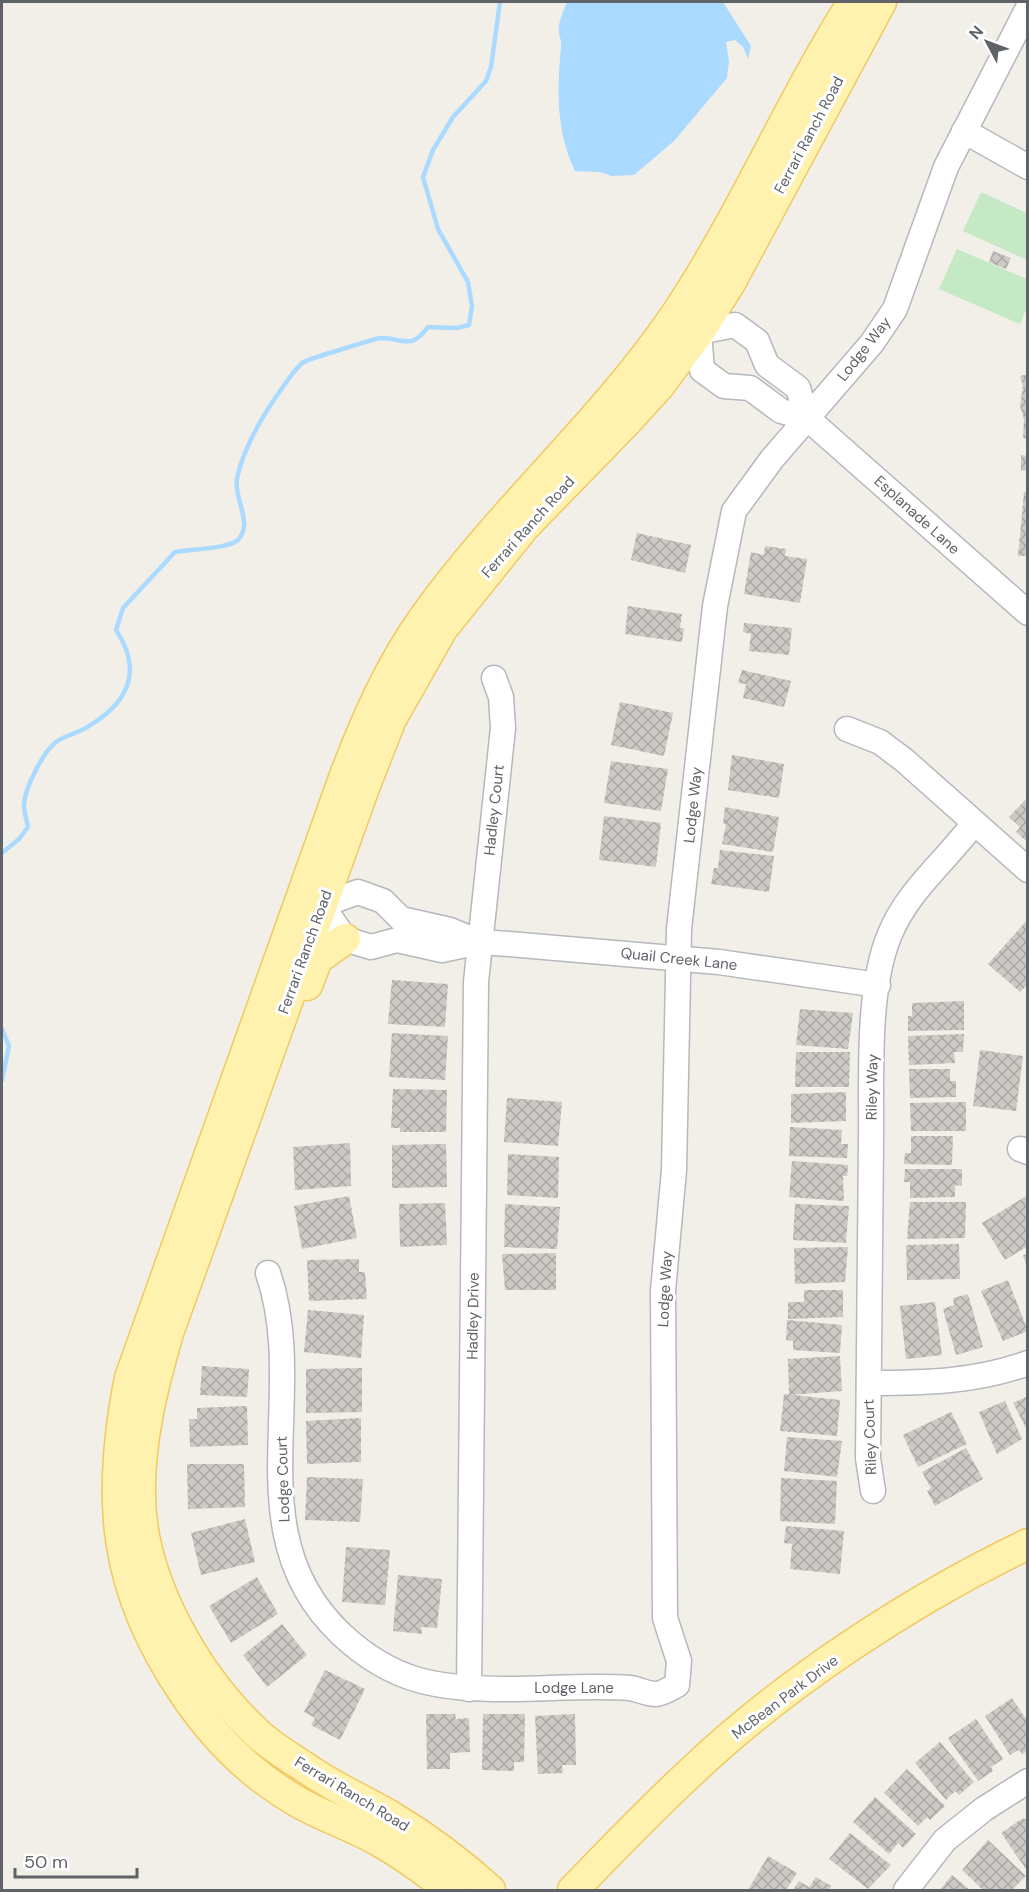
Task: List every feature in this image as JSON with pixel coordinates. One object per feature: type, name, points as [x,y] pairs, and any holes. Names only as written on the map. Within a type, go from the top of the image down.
[{"type":"main road","name":"Ferrari Ranch Road","points":[[490,1890],[434,1843],[311,1772],[258,1734],[223,1697],[184,1642],[162,1596],[146,1544],[139,1495],[145,1432],[153,1384],[168,1334],[238,1138],[357,744],[395,663],[425,616],[468,560],[638,367],[687,324],[873,3]]},
{"type":"main road","name":"Ferrari Ranch Road","points":[[311,902],[130,1378],[120,1429],[118,1462],[117,1495],[122,1547],[134,1601],[160,1658],[201,1718],[237,1759],[297,1801],[378,1840],[418,1865],[450,1890]]},
{"type":"main road","points":[[238,1138],[282,1051],[317,959],[345,939]]},
{"type":"main road","name":"McBean Park Drive","points":[[573,1890],[689,1773],[806,1676],[954,1581],[1028,1544]]},
{"type":"street","name":"Lodge Way","points":[[677,1685],[679,1661],[664,1618],[663,1291],[674,1170],[681,917],[715,606],[735,511],[772,459],[872,343],[894,309],[946,167],[1028,8]]},
{"type":"street","points":[[964,131],[1028,167]]},
{"type":"street","points":[[687,324],[735,325],[757,341],[767,365],[798,388],[807,418]]},
{"type":"street","name":"Esplanade Lane","points":[[687,324],[702,370],[724,386],[750,388],[781,411],[807,418],[1028,613]]},
{"type":"street","points":[[750,388],[767,365]]},
{"type":"street","name":"Hadley Court","points":[[479,942],[503,728],[501,697],[494,678]]},
{"type":"street","points":[[847,729],[880,742],[1028,870]]},
{"type":"street","name":"Riley Way","points":[[869,1383],[872,1061],[883,953],[897,916],[909,898],[957,846],[974,823]]},
{"type":"street","points":[[358,892],[383,901],[399,930],[371,947],[345,939],[311,902],[358,892]]},
{"type":"street","name":"Quail Creek Lane","points":[[399,930],[442,950],[479,942],[679,958],[878,986]]},
{"type":"street","name":"Hadley Drive","points":[[469,1689],[476,982],[479,942]]},
{"type":"street","name":"Lodge Court","points":[[268,1273],[278,1301],[281,1339],[281,1514],[295,1571],[326,1619],[360,1652],[407,1679],[469,1689]]},
{"type":"street","points":[[869,1383],[950,1382],[1004,1372],[1028,1363]]},
{"type":"street","name":"Riley Court","points":[[869,1383],[868,1458],[873,1491]]},
{"type":"street","name":"Lodge Lane","points":[[469,1689],[631,1688],[657,1694],[677,1685]]},
{"type":"street","points":[[906,1890],[945,1840],[984,1809],[1028,1781]]},
{"type":"green space","points":[[981,192],[1027,213],[1027,260],[963,231]]},
{"type":"green space","points":[[957,249],[1027,279],[1027,307],[1020,324],[939,289]]},
{"type":"water","points":[[567,2],[723,2],[751,46],[748,59],[743,47],[735,40],[726,42],[729,61],[727,78],[674,141],[634,175],[612,176],[600,172],[575,171],[564,141],[559,110],[561,43],[559,29]]},
{"type":"building","points":[[993,251],[1011,258],[1006,269],[989,262]]},
{"type":"building","points":[[1028,374],[1028,439],[1023,438],[1024,419],[1020,406],[1023,386],[1020,376]]},
{"type":"building","points":[[1021,455],[1028,456],[1028,471],[1021,470]]},
{"type":"building","points":[[1024,492],[1028,492],[1028,556],[1018,556]]},
{"type":"building","points":[[637,533],[691,545],[685,573],[631,560]]},
{"type":"building","points":[[765,546],[786,549],[785,556],[807,559],[800,603],[744,594],[751,552],[764,555]]},
{"type":"building","points":[[628,606],[682,614],[680,628],[684,628],[682,642],[625,634]]},
{"type":"building","points":[[744,623],[792,628],[789,655],[749,651],[751,634],[743,632]]},
{"type":"building","points":[[742,670],[791,681],[784,707],[743,698],[746,684],[738,683]]},
{"type":"building","points":[[620,702],[673,713],[664,756],[611,745]]},
{"type":"building","points":[[732,755],[784,764],[779,798],[728,790]]},
{"type":"building","points":[[611,761],[668,769],[661,811],[604,803]]},
{"type":"building","points":[[1028,797],[1028,839],[1026,841],[1016,832],[1020,827],[1009,817]]},
{"type":"building","points":[[725,807],[779,817],[773,852],[722,844],[726,824],[723,823]]},
{"type":"building","points":[[604,816],[661,823],[656,867],[599,860]]},
{"type":"building","points":[[720,850],[774,856],[769,892],[711,884],[714,868],[718,868]]},
{"type":"building","points":[[1028,919],[1028,984],[1020,992],[988,964]]},
{"type":"building","points":[[392,980],[448,984],[445,1027],[388,1024]]},
{"type":"building","points":[[964,1001],[964,1030],[908,1031],[908,1016],[912,1016],[912,1003]]},
{"type":"building","points":[[800,1009],[853,1013],[848,1049],[796,1045]]},
{"type":"building","points":[[392,1033],[448,1036],[445,1080],[389,1077]]},
{"type":"building","points":[[964,1034],[963,1052],[954,1052],[955,1063],[909,1065],[908,1036]]},
{"type":"building","points":[[980,1050],[1023,1056],[1016,1111],[973,1106]]},
{"type":"building","points":[[796,1052],[850,1052],[849,1087],[795,1087]]},
{"type":"building","points":[[909,1069],[950,1069],[950,1081],[956,1081],[956,1097],[910,1098]]},
{"type":"building","points":[[393,1089],[447,1090],[446,1132],[400,1132],[400,1128],[391,1128]]},
{"type":"building","points":[[846,1092],[846,1121],[791,1123],[791,1094]]},
{"type":"building","points":[[507,1098],[562,1102],[558,1146],[504,1142]]},
{"type":"building","points":[[966,1102],[966,1131],[911,1131],[910,1103]]},
{"type":"building","points":[[790,1127],[842,1130],[841,1144],[848,1144],[847,1158],[789,1156]]},
{"type":"building","points":[[911,1136],[953,1136],[952,1165],[904,1164],[905,1153],[911,1153]]},
{"type":"building","points":[[350,1143],[351,1186],[295,1190],[293,1147]]},
{"type":"building","points":[[446,1144],[447,1187],[392,1188],[392,1145]]},
{"type":"building","points":[[508,1154],[559,1157],[558,1198],[507,1195]]},
{"type":"building","points":[[792,1161],[848,1165],[847,1176],[843,1176],[844,1201],[789,1197]]},
{"type":"building","points":[[905,1169],[962,1169],[962,1186],[955,1185],[955,1197],[910,1198],[910,1182],[904,1182]]},
{"type":"building","points":[[1028,1195],[1028,1246],[1005,1260],[982,1223]]},
{"type":"building","points":[[349,1196],[357,1238],[302,1249],[294,1206]]},
{"type":"building","points":[[910,1202],[966,1202],[965,1238],[907,1239]]},
{"type":"building","points":[[445,1203],[447,1245],[400,1247],[399,1204]]},
{"type":"building","points":[[505,1204],[560,1207],[557,1249],[504,1247]]},
{"type":"building","points":[[795,1204],[849,1206],[846,1243],[793,1240]]},
{"type":"building","points":[[959,1244],[960,1279],[907,1280],[906,1245]]},
{"type":"building","points":[[848,1247],[845,1282],[795,1284],[794,1248]]},
{"type":"building","points":[[556,1253],[556,1290],[505,1290],[502,1254]]},
{"type":"building","points":[[1028,1254],[1028,1268],[1027,1268],[1023,1255]]},
{"type":"building","points":[[359,1259],[359,1272],[365,1272],[367,1299],[309,1301],[307,1260]]},
{"type":"building","points":[[1008,1280],[1028,1331],[1003,1341],[981,1291]]},
{"type":"building","points":[[804,1290],[843,1290],[843,1317],[788,1319],[788,1302],[804,1302]]},
{"type":"building","points":[[968,1294],[983,1347],[956,1355],[943,1309],[954,1305],[953,1298]]},
{"type":"building","points":[[935,1302],[942,1355],[906,1359],[900,1306]]},
{"type":"building","points":[[308,1310],[364,1315],[361,1358],[304,1352]]},
{"type":"building","points":[[787,1320],[842,1325],[840,1353],[793,1350],[793,1341],[786,1340]]},
{"type":"building","points":[[840,1356],[842,1391],[789,1395],[788,1359]]},
{"type":"building","points":[[202,1366],[249,1369],[247,1397],[200,1395]]},
{"type":"building","points":[[362,1368],[362,1412],[306,1413],[306,1369]]},
{"type":"building","points":[[784,1394],[840,1400],[837,1436],[780,1431]]},
{"type":"building","points":[[1028,1396],[1028,1432],[1013,1403]]},
{"type":"building","points":[[1005,1401],[1022,1439],[997,1454],[979,1412]]},
{"type":"building","points":[[247,1406],[248,1445],[190,1447],[189,1419],[197,1419],[197,1408]]},
{"type":"building","points":[[951,1412],[967,1444],[918,1467],[903,1435]]},
{"type":"building","points":[[361,1418],[361,1462],[307,1464],[306,1421]]},
{"type":"building","points":[[787,1437],[842,1441],[837,1477],[784,1471]]},
{"type":"building","points":[[966,1448],[983,1479],[935,1506],[927,1491],[931,1488],[922,1472]]},
{"type":"building","points":[[187,1464],[244,1464],[245,1507],[188,1509]]},
{"type":"building","points":[[307,1477],[363,1479],[360,1522],[305,1520]]},
{"type":"building","points":[[781,1478],[837,1481],[835,1524],[780,1521]]},
{"type":"building","points":[[245,1519],[255,1562],[201,1575],[191,1533]]},
{"type":"building","points":[[786,1526],[844,1531],[840,1574],[790,1569],[792,1544],[784,1543]]},
{"type":"building","points":[[346,1547],[390,1550],[385,1605],[342,1602]]},
{"type":"building","points":[[398,1575],[442,1579],[437,1628],[421,1627],[422,1634],[393,1631]]},
{"type":"building","points":[[257,1577],[278,1614],[231,1643],[209,1606]]},
{"type":"building","points":[[282,1624],[307,1655],[267,1687],[243,1655]]},
{"type":"building","points":[[325,1670],[365,1689],[340,1740],[311,1725],[315,1718],[304,1712]]},
{"type":"building","points":[[1012,1698],[1028,1722],[1028,1751],[1022,1754],[1019,1750],[1010,1755],[985,1716]]},
{"type":"building","points":[[426,1714],[455,1714],[456,1719],[469,1718],[470,1752],[450,1753],[450,1769],[427,1769]]},
{"type":"building","points":[[483,1714],[525,1714],[524,1762],[514,1762],[514,1771],[482,1770]]},
{"type":"building","points":[[575,1714],[576,1765],[562,1765],[563,1773],[538,1774],[535,1716]]},
{"type":"building","points":[[976,1719],[1003,1759],[991,1767],[993,1771],[978,1781],[948,1738]]},
{"type":"building","points":[[940,1742],[974,1782],[959,1795],[955,1791],[946,1800],[915,1763]]},
{"type":"building","points":[[907,1769],[945,1806],[930,1820],[927,1817],[918,1826],[884,1793]]},
{"type":"building","points":[[875,1797],[916,1834],[903,1848],[898,1843],[889,1854],[853,1822]]},
{"type":"building","points":[[1023,1818],[1028,1821],[1028,1872],[1001,1833]]},
{"type":"building","points":[[850,1833],[891,1865],[868,1889],[829,1859]]},
{"type":"building","points":[[988,1840],[1026,1876],[1012,1890],[983,1890],[962,1870]]},
{"type":"building","points":[[768,1856],[797,1873],[786,1890],[748,1890]]},
{"type":"building","points":[[952,1875],[970,1890],[940,1890]]},
{"type":"building","points":[[816,1877],[831,1886],[829,1890],[793,1890],[799,1881],[809,1887]]},
{"type":"waterway","points":[[2,853],[19,839],[28,827],[24,809],[25,797],[40,762],[51,747],[56,742],[103,717],[122,696],[128,684],[129,658],[116,630],[123,608],[175,552],[226,545],[238,540],[244,526],[237,486],[241,465],[258,425],[297,368],[311,359],[380,338],[407,342],[416,339],[428,327],[457,328],[469,325],[472,306],[468,282],[438,229],[423,177],[433,150],[453,117],[486,81],[491,67],[500,2]]},
{"type":"waterway","points":[[2,1029],[9,1046],[2,1080]]}]
